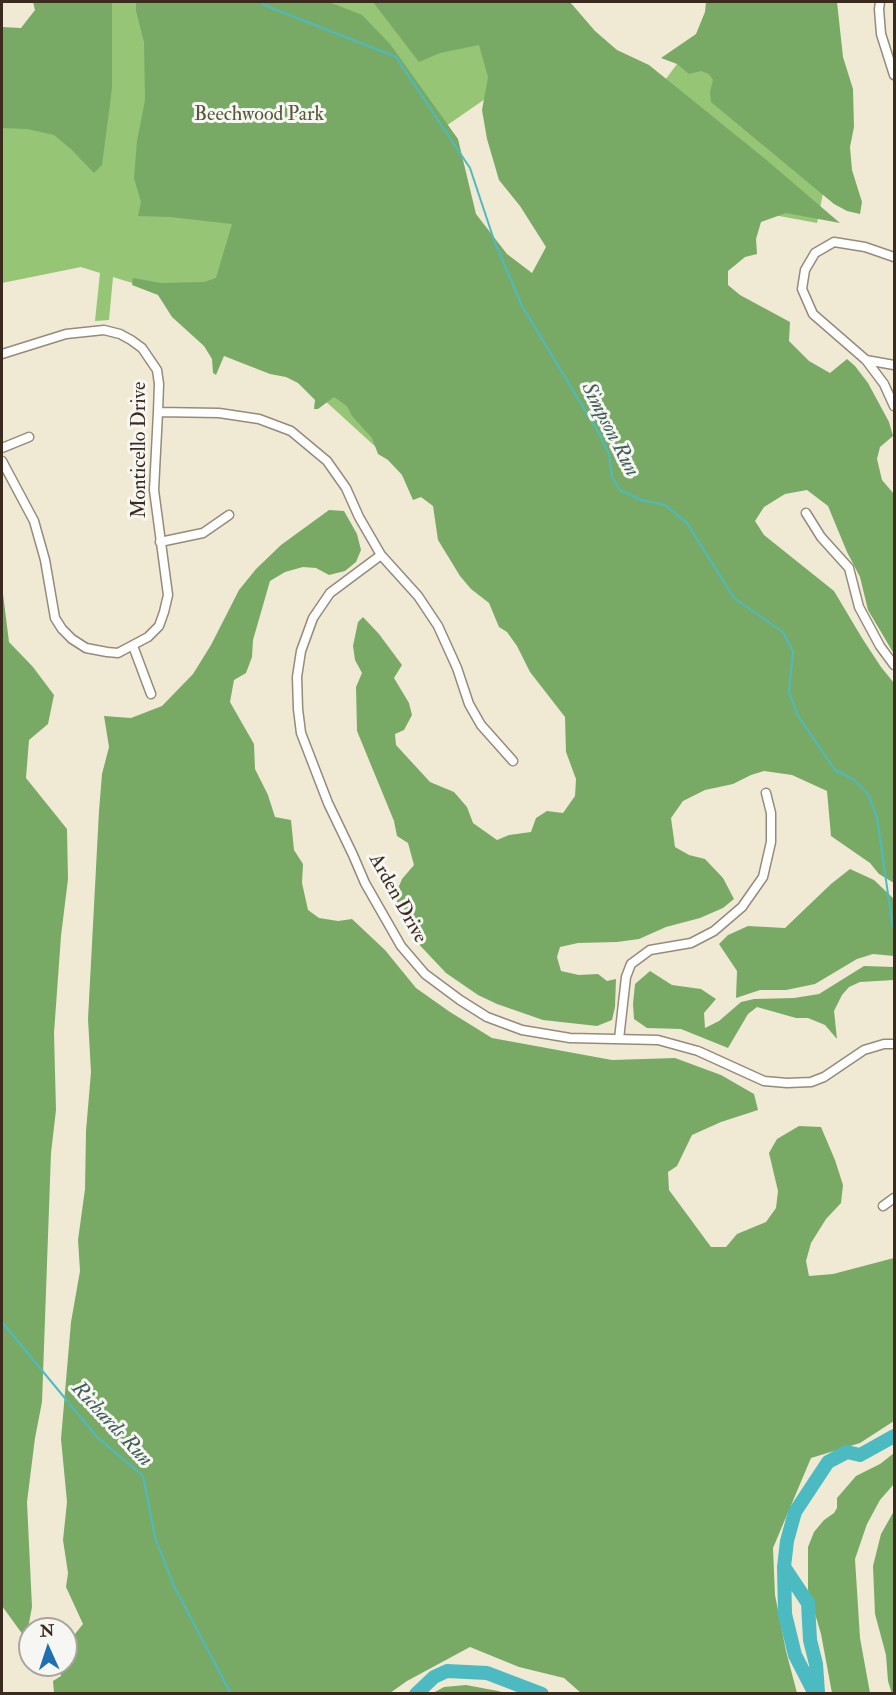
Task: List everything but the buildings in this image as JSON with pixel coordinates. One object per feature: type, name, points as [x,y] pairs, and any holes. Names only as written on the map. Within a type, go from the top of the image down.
[{"type":"street","points":[[880,2],[881,34],[894,75]]},
{"type":"street","points":[[894,257],[865,247],[834,242],[815,253],[804,270],[802,289],[813,314],[866,360],[884,384],[894,406]]},
{"type":"street","name":"Monticello Drive","points":[[2,354],[66,334],[103,330],[120,334],[142,348],[157,370],[159,384],[154,490],[168,595],[159,626],[148,637],[118,652],[107,652],[86,648],[62,629],[55,618],[45,560],[34,521],[2,461]]},
{"type":"street","points":[[866,360],[894,365]]},
{"type":"street","points":[[158,411],[240,415],[259,419],[291,431],[327,461],[345,488],[381,555],[418,596],[438,626],[457,668],[469,704],[481,725],[513,761]]},
{"type":"street","points":[[2,448],[29,437]]},
{"type":"street","points":[[806,513],[821,537],[849,568],[859,607],[880,646],[894,665]]},
{"type":"street","points":[[160,542],[203,533],[229,514]]},
{"type":"street","name":"Arden Drive","points":[[381,555],[330,593],[314,618],[301,651],[297,677],[298,709],[301,733],[328,803],[365,883],[400,946],[425,974],[487,1017],[522,1030],[570,1038],[658,1040],[698,1051],[764,1081],[811,1082],[824,1077],[864,1050],[884,1044],[894,1044]]},
{"type":"street","points":[[133,646],[151,694]]},
{"type":"street","points":[[619,1039],[626,977],[631,964],[650,950],[691,943],[714,931],[742,907],[763,877],[771,842],[771,813],[766,793]]},
{"type":"street","points":[[883,1206],[894,1198]]},
{"type":"green space","points":[[33,2],[112,2],[112,88],[102,165],[94,173],[54,135],[27,129],[2,128],[2,27],[21,28],[35,10]]},
{"type":"green space","name":"Beechwood Park","points":[[39,2],[565,2],[654,95],[723,2],[840,110],[817,223],[537,171],[501,88],[291,233],[379,450],[299,377],[158,291],[113,277],[109,320],[95,321],[100,273],[81,267],[2,283],[2,42],[14,50],[40,8]]},
{"type":"green space","points":[[136,2],[329,2],[362,15],[390,44],[458,139],[476,214],[507,254],[532,273],[546,247],[520,206],[499,180],[487,139],[482,110],[488,77],[479,45],[440,53],[419,62],[373,2],[570,2],[595,31],[617,50],[649,65],[840,223],[786,213],[761,222],[756,239],[757,254],[745,257],[728,271],[728,285],[740,295],[790,322],[789,341],[809,361],[830,373],[847,359],[855,366],[868,383],[889,422],[893,436],[880,447],[877,459],[882,480],[894,494],[894,654],[868,610],[860,577],[828,506],[807,490],[785,494],[764,507],[755,521],[764,535],[834,591],[862,638],[894,683],[894,883],[831,836],[827,791],[792,775],[764,771],[733,784],[705,790],[683,801],[671,818],[675,847],[689,855],[705,859],[723,878],[734,899],[723,908],[700,918],[666,927],[639,939],[578,943],[560,947],[557,957],[561,971],[579,975],[598,974],[607,981],[616,979],[612,1020],[597,1026],[543,1020],[497,1004],[478,995],[446,973],[412,937],[397,911],[397,891],[402,879],[414,865],[408,843],[397,836],[394,821],[357,731],[356,687],[362,673],[355,660],[353,646],[358,622],[363,617],[402,665],[394,678],[409,703],[412,715],[404,730],[395,734],[396,745],[430,782],[454,792],[467,807],[473,823],[497,840],[509,835],[531,832],[536,818],[547,811],[563,813],[575,796],[576,779],[566,752],[565,717],[530,672],[507,632],[499,627],[489,603],[471,589],[460,576],[438,540],[433,506],[421,497],[413,500],[402,475],[388,460],[378,454],[372,438],[352,416],[347,406],[334,397],[318,409],[314,409],[315,400],[298,383],[224,356],[216,375],[213,373],[212,359],[204,346],[172,317],[158,295],[132,285],[133,278],[161,283],[204,282],[216,278],[232,224],[138,216],[141,202],[134,178],[137,141],[145,100],[144,42]]},
{"type":"green space","points":[[706,2],[837,2],[843,57],[853,89],[854,127],[850,147],[852,170],[862,202],[860,214],[847,211],[834,204],[711,102],[710,92],[713,80],[709,74],[701,71],[689,74],[677,64],[661,58],[696,34],[705,12]]},
{"type":"green space","points":[[329,510],[344,511],[357,534],[361,550],[356,562],[345,571],[329,575],[316,568],[303,567],[285,572],[270,581],[253,640],[252,657],[246,673],[234,680],[230,702],[254,744],[255,769],[268,795],[275,817],[291,820],[294,850],[303,864],[302,883],[308,910],[319,918],[338,921],[352,919],[385,950],[416,988],[492,1038],[612,1060],[675,1058],[721,1075],[754,1094],[758,1110],[721,1122],[692,1135],[677,1166],[668,1172],[669,1190],[711,1247],[726,1247],[737,1234],[766,1222],[776,1208],[778,1191],[769,1153],[777,1139],[799,1126],[821,1127],[843,1185],[841,1203],[826,1219],[811,1243],[806,1261],[809,1276],[833,1274],[894,1258],[894,1421],[860,1443],[811,1458],[773,1548],[775,1595],[797,1693],[581,1693],[564,1678],[519,1667],[470,1647],[407,1681],[390,1693],[54,1693],[53,1681],[59,1677],[78,1677],[78,1630],[83,1624],[66,1587],[68,1573],[63,1540],[67,1502],[61,1439],[71,1322],[80,1271],[78,1240],[85,1189],[86,1131],[91,1072],[88,1019],[99,811],[102,774],[109,747],[104,716],[131,718],[162,706],[193,674],[211,645],[239,590],[256,569],[281,545]]},
{"type":"green space","points":[[2,586],[9,642],[33,667],[54,695],[48,724],[29,740],[26,778],[67,829],[68,879],[61,936],[54,1033],[56,1110],[51,1153],[42,1402],[27,1502],[32,1607],[30,1617],[18,1617],[18,1628],[2,1606]]},
{"type":"green space","points":[[850,869],[874,880],[894,899],[894,956],[873,954],[857,959],[815,984],[786,990],[760,990],[736,998],[737,971],[719,944],[728,935],[748,926],[785,928]]},
{"type":"green space","points":[[864,966],[894,967],[894,980],[860,982],[849,987],[834,1011],[837,1039],[825,1025],[808,1018],[796,1018],[757,1007],[748,1014],[728,1048],[681,1029],[647,1028],[634,1019],[635,984],[650,971],[672,985],[701,989],[716,999],[704,1013],[705,1028],[719,1021],[741,1002],[819,994]]},
{"type":"green space","points":[[894,1453],[894,1484],[880,1500],[867,1524],[855,1559],[860,1638],[870,1693],[832,1693],[821,1634],[808,1590],[808,1547],[814,1532],[824,1520],[834,1513],[837,1508],[837,1498],[856,1476],[880,1464]]},
{"type":"green space","points":[[894,1511],[894,1693],[892,1694],[888,1681],[886,1655],[875,1614],[873,1566],[881,1534]]},
{"type":"green space","points":[[466,1685],[505,1693],[433,1693],[444,1687]]},
{"type":"waterway","name":"Simpson Run","points":[[261,2],[396,57],[470,168],[494,240],[522,306],[600,435],[609,454],[612,477],[620,490],[641,500],[665,505],[687,523],[734,598],[783,632],[793,652],[789,692],[798,716],[835,770],[854,780],[868,794],[877,817],[894,928]]},
{"type":"waterway","name":"Richards Run","points":[[2,1322],[97,1437],[143,1476],[155,1537],[173,1584],[231,1694]]},
{"type":"waterway","points":[[815,1694],[795,1655],[785,1614],[784,1567],[787,1541],[795,1512],[828,1462],[847,1452],[860,1455],[894,1436]]},
{"type":"waterway","points":[[784,1567],[808,1603],[810,1640],[816,1664],[818,1692]]},
{"type":"waterway","points":[[416,1694],[434,1677],[447,1671],[487,1673],[542,1694]]}]
